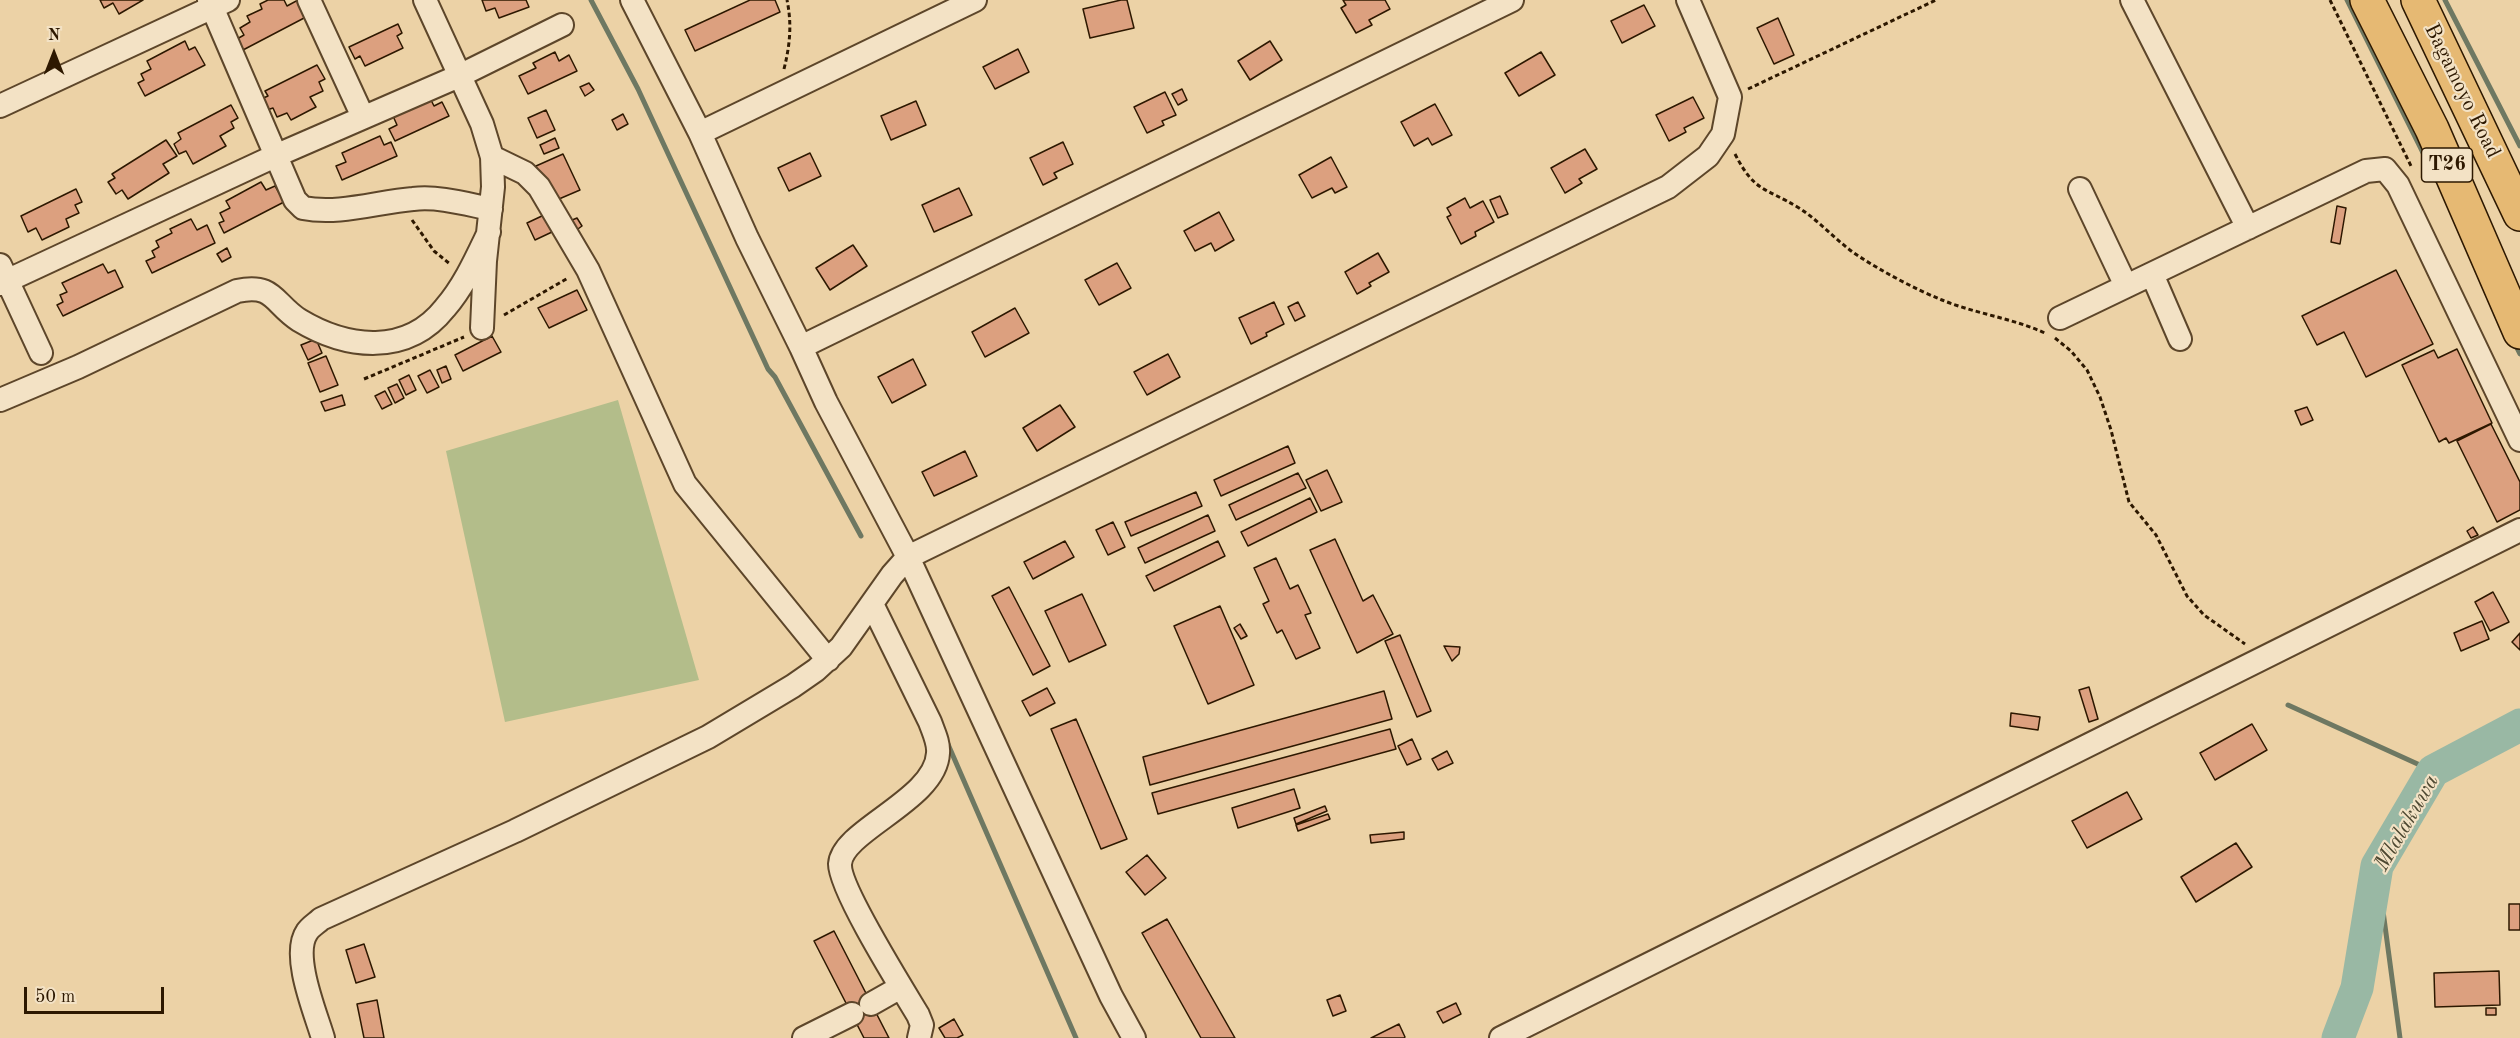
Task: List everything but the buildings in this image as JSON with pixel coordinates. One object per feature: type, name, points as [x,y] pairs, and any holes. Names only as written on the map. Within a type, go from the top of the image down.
[{"type":"highway","name":"Bagamoyo Road","points":[[2367,0],[2432,129],[2520,332]]},
{"type":"highway","name":"Bagamoyo Road","points":[[2418,0],[2520,214]]},
{"type":"lane","points":[[309,0],[363,117]]},
{"type":"lane","points":[[424,0],[482,124],[492,157],[491,209],[482,327]]},
{"type":"lane","points":[[632,0],[700,133],[747,238],[826,402],[908,557],[1111,996],[1134,1038]]},
{"type":"lane","points":[[700,133],[975,0]]},
{"type":"lane","points":[[801,347],[1512,0]]},
{"type":"lane","points":[[323,1038],[304,976],[303,951],[306,933],[321,919],[515,831],[708,736],[793,686],[828,660],[908,557],[1668,187],[1708,156],[1723,134],[1730,97],[1688,0]]},
{"type":"lane","points":[[2132,0],[2248,228]]},
{"type":"lane","points":[[0,106],[216,2],[275,156],[295,200],[303,208],[332,209],[432,199],[491,209]]},
{"type":"lane","points":[[41,353],[2,277],[459,76],[562,25]]},
{"type":"lane","points":[[492,157],[525,173],[539,187],[588,270],[685,484],[828,660]]},
{"type":"lane","points":[[2060,318],[2366,171],[2385,169],[2398,185],[2520,440]]},
{"type":"lane","points":[[2080,189],[2126,286]]},
{"type":"lane","points":[[0,400],[78,367],[237,291],[251,288],[266,290],[288,312],[319,330],[363,344],[387,343],[409,336],[429,325],[445,309],[468,273],[489,232]]},
{"type":"lane","points":[[2152,274],[2180,339]]},
{"type":"lane","points":[[1501,1038],[2520,530]]},
{"type":"lane","points":[[872,604],[916,691],[938,743],[935,765],[926,779],[900,806],[855,840],[844,852],[840,863],[841,872],[858,909],[922,1025],[919,1038]]},
{"type":"lane","points":[[804,1038],[901,987]]},
{"type":"path","points":[[776,96],[788,52],[791,19],[787,0]]},
{"type":"path","points":[[1730,97],[1936,0]]},
{"type":"path","points":[[1723,134],[1745,174],[1760,188],[1800,208],[1860,257],[1941,300],[1990,317],[2029,326],[2054,337],[2071,351],[2087,370],[2100,397],[2128,502],[2156,534],[2187,596],[2204,615],[2223,630],[2264,656]]},
{"type":"path","points":[[399,201],[434,251],[452,265],[468,273]]},
{"type":"green space","points":[[618,400],[699,680],[505,722],[446,451]]},
{"type":"waterway","points":[[591,0],[638,89],[768,369],[775,377],[861,536]]},
{"type":"waterway","points":[[2347,0],[2437,181]]},
{"type":"waterway","points":[[2445,0],[2520,146]]},
{"type":"waterway","points":[[2515,344],[2520,354]]},
{"type":"waterway","points":[[2288,705],[2433,771]]},
{"type":"waterway","name":"Mlalakuwa","points":[[2338,1038],[2357,988],[2377,866],[2433,771],[2520,725]]},
{"type":"waterway","points":[[947,742],[1076,1038]]},
{"type":"waterway","points":[[2377,866],[2400,1038]]}]
